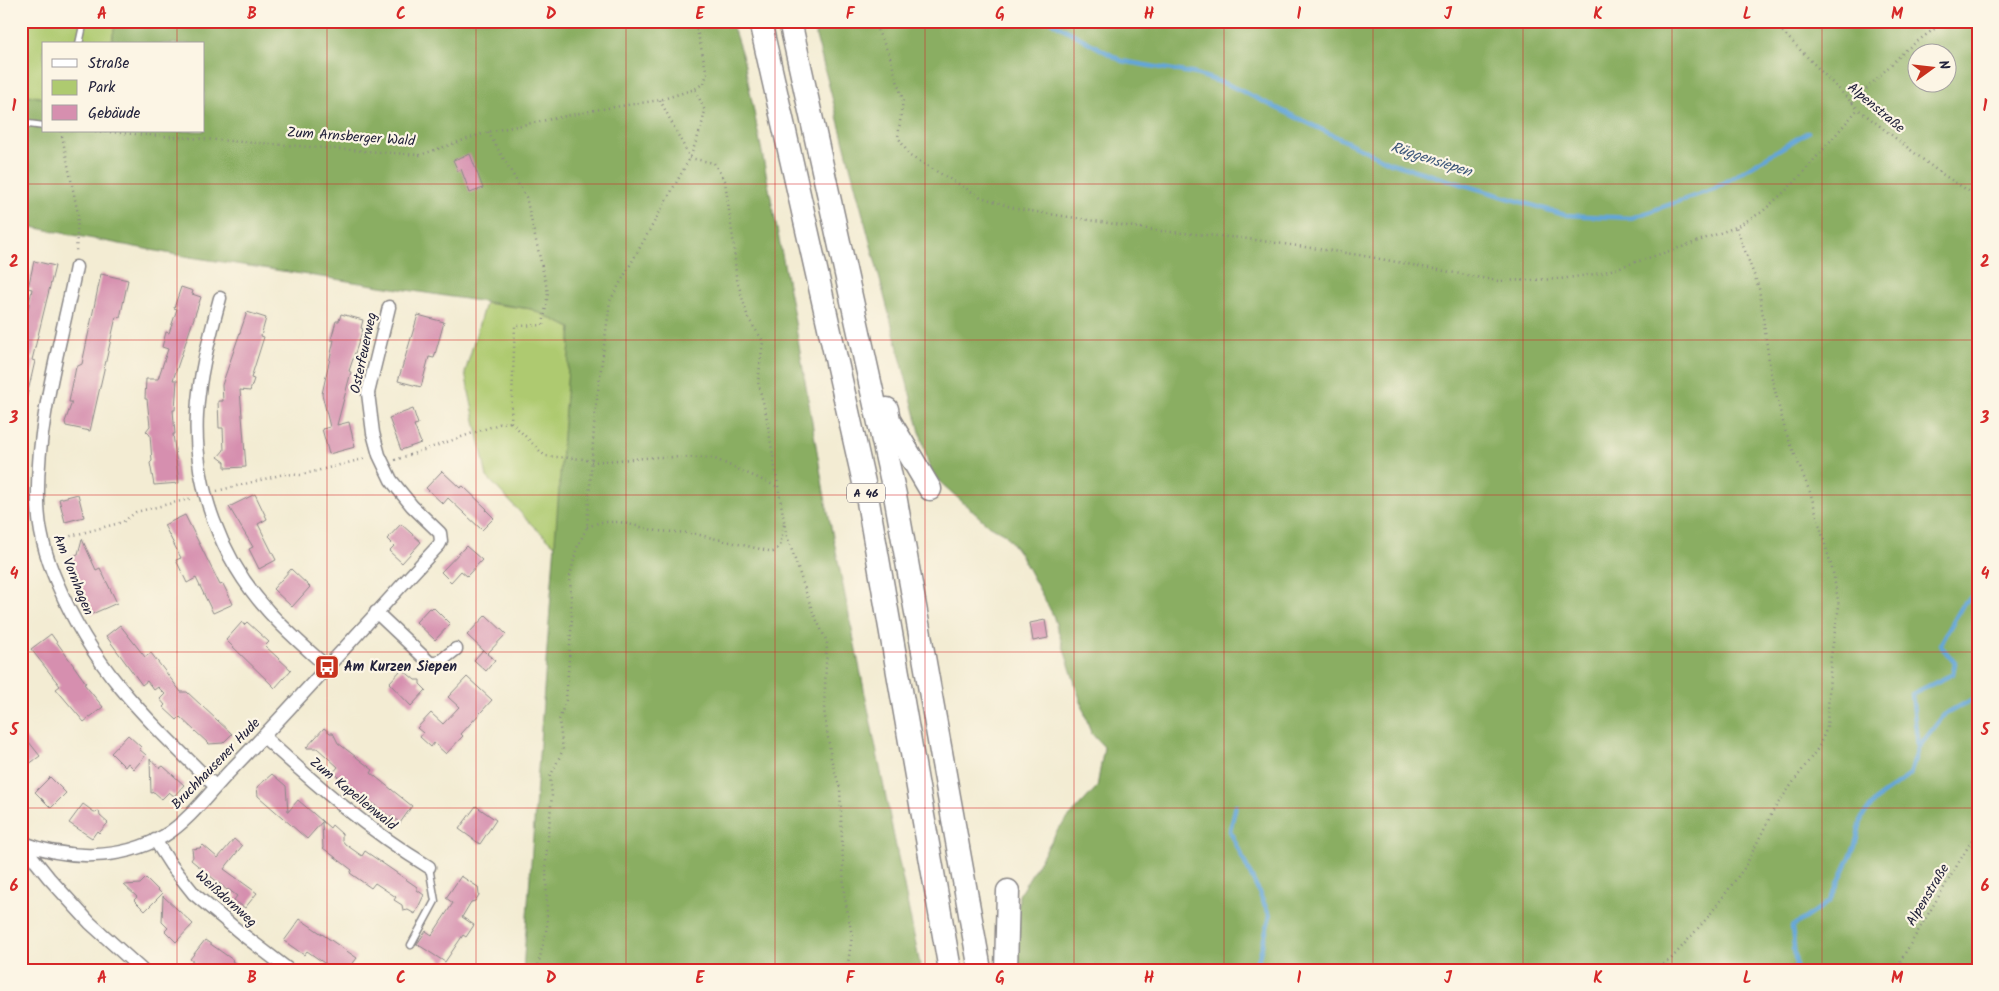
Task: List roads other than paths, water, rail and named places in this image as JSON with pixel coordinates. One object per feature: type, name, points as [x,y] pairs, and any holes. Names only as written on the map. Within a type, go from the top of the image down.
[{"type":"highway","name":"A 46","points":[[760,21],[867,496],[950,970]]},
{"type":"highway","name":"A 46","points":[[790,21],[896,495],[980,970]]},
{"type":"highway","points":[[846,272],[863,306],[889,420],[930,489]]},
{"type":"highway","points":[[1006,970],[1008,891]]},
{"type":"street","name":"Am Vornhagen","points":[[76,267],[53,370],[40,454],[38,501],[43,544],[55,578],[77,627],[105,669],[146,719],[216,786]]},
{"type":"street","points":[[220,298],[203,363],[197,414],[198,456],[206,494],[217,530],[238,572],[270,612],[327,667]]},
{"type":"street","name":"Osterfeuerweg","points":[[387,601],[439,545],[441,538],[440,533],[391,480],[379,455],[370,417],[368,393],[389,307]]},
{"type":"street","name":"Bruchhausener Hude","points":[[21,843],[59,854],[86,856],[124,850],[155,840],[179,825],[264,737],[387,601]]},
{"type":"street","points":[[376,612],[430,663],[438,663],[456,649]]},
{"type":"street","name":"Zum Kapellenwald","points":[[264,737],[323,792],[361,822],[429,867]]},
{"type":"street","name":"Weißdornweg","points":[[155,840],[194,894],[289,970]]},
{"type":"street","points":[[21,843],[49,878],[90,923],[142,970]]},
{"type":"lane","points":[[79,42],[84,21]]},
{"type":"lane","points":[[21,123],[42,126]]},
{"type":"lane","points":[[411,945],[435,901],[429,867]]},
{"type":"waterway","name":"Rüggensiepen","points":[[1050,21],[1122,61],[1196,74],[1229,85],[1391,163],[1565,215],[1631,218],[1714,189],[1808,132]]},
{"type":"waterway","points":[[1793,970],[1796,967],[1792,927],[1830,901],[1855,846],[1862,817],[1880,796],[1910,775],[1918,748],[1912,694],[1953,674],[1955,663],[1940,645],[1964,603],[1978,593]]},
{"type":"waterway","points":[[1918,748],[1944,715],[1978,696]]},
{"type":"waterway","points":[[1236,805],[1230,831],[1270,916],[1259,958],[1250,970]]},
{"type":"place","name":"Am Kurzen Siepen","points":[[327,667]]}]
